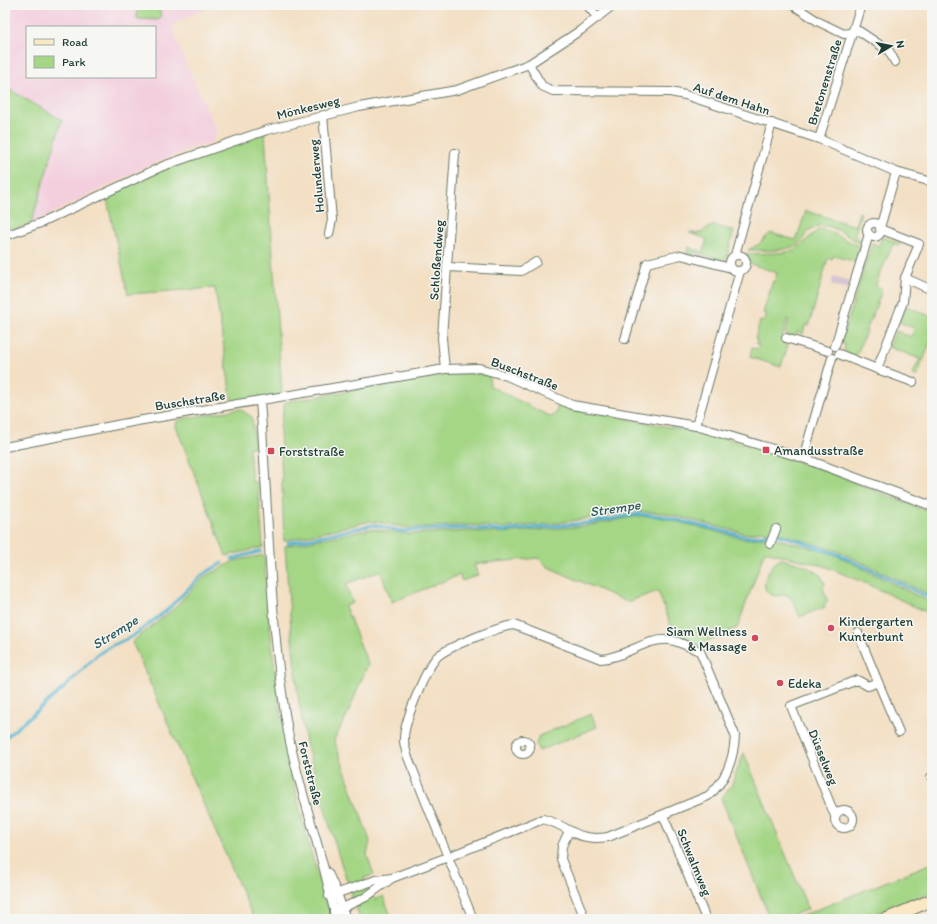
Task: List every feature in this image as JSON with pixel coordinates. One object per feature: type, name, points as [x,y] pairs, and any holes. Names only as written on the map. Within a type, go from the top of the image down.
[{"type":"main road","points":[[887,919],[932,900]]},
{"type":"street","points":[[587,5],[598,18]]},
{"type":"street","name":"Mönkesweg","points":[[5,236],[43,222],[163,166],[267,130],[323,115],[457,90],[529,64],[559,46],[598,18],[613,5]]},
{"type":"street","name":"Bretonenstraße","points":[[792,5],[819,22],[844,34],[859,31],[889,52],[895,62]]},
{"type":"street","name":"Bretonenstraße","points":[[819,139],[861,5]]},
{"type":"street","name":"Auf dem Hahn","points":[[529,64],[542,86],[553,91],[670,92],[700,100],[819,139],[896,172],[932,182]]},
{"type":"street","name":"Holunderweg","points":[[323,115],[332,220],[329,234]]},
{"type":"street","points":[[731,268],[729,262],[735,255],[740,231],[772,123]]},
{"type":"street","name":"Schloßendweg","points":[[445,370],[442,338],[455,153]]},
{"type":"street","points":[[803,458],[869,234],[877,236],[896,172]]},
{"type":"street","points":[[877,369],[903,302],[904,278],[919,244],[880,228]]},
{"type":"street","points":[[625,339],[647,263],[681,255],[740,271]]},
{"type":"street","points":[[696,426],[740,271],[745,267],[746,260],[741,255],[735,255]]},
{"type":"street","points":[[448,267],[521,271],[536,262]]},
{"type":"street","points":[[904,278],[932,290]]},
{"type":"street","points":[[786,338],[834,352],[913,382]]},
{"type":"street","name":"Buschstraße","points":[[5,447],[137,421],[445,370],[479,368],[507,376],[572,405],[696,426],[803,458],[932,506]]},
{"type":"street","name":"Forststraße","points":[[260,401],[271,572],[282,688],[288,733],[322,862],[338,913],[346,919]]},
{"type":"street","points":[[770,544],[776,529]]},
{"type":"street","points":[[333,895],[376,880],[392,878],[448,856],[543,819],[554,822],[582,837],[593,840],[608,837],[708,796],[715,790],[729,765],[734,749],[734,735],[700,651],[672,640],[663,640],[652,642],[611,659],[601,659],[520,626],[507,626],[443,652],[436,657],[418,695],[406,726],[404,741],[407,755],[448,856],[473,919]]},
{"type":"street","points":[[858,633],[899,732]]},
{"type":"street","name":"Düsselweg","points":[[835,816],[791,706],[856,680],[868,686],[878,682]]},
{"type":"street","name":"Schwalmweg","points":[[663,815],[706,919]]},
{"type":"street","points":[[569,831],[562,846],[561,859],[585,919]]},
{"type":"street","points":[[338,913],[380,889],[392,878]]},
{"type":"shaded area","points":[[5,5],[220,5],[193,14],[176,23],[173,29],[183,57],[217,131],[212,143],[195,147],[143,168],[31,224],[62,120],[5,87]]},
{"type":"shaded area","points":[[833,276],[850,281],[848,290],[831,285]]},
{"type":"green space","points":[[147,5],[153,6],[160,11],[161,17],[158,20],[138,19],[136,15],[138,9]]},
{"type":"green space","points":[[5,87],[62,120],[31,224],[10,230],[5,223]]},
{"type":"green space","points":[[265,133],[282,394],[232,403],[215,288],[128,294],[106,195],[169,164]]},
{"type":"green space","points":[[806,211],[855,226],[859,212],[861,213],[854,237],[862,240],[860,244],[836,229],[822,226],[810,230],[799,243],[790,248],[748,250],[759,244],[770,233],[796,240]]},
{"type":"green space","points":[[714,225],[734,231],[725,263],[720,263],[720,260],[695,252],[693,256],[687,252],[688,247],[703,252],[707,239],[689,233],[690,232],[697,234]]},
{"type":"green space","points":[[819,229],[829,231],[860,247],[856,262],[834,256],[832,259],[828,258],[809,326],[805,325],[803,334],[797,332],[796,337],[785,334],[789,320],[787,319],[782,337],[784,338],[783,343],[788,345],[781,367],[750,357],[752,348],[757,349],[759,345],[756,344],[757,340],[755,339],[760,321],[764,322],[767,314],[763,313],[777,273],[751,264],[745,254],[794,251]]},
{"type":"green space","points":[[882,237],[900,243],[899,246],[893,244],[877,281],[876,286],[881,288],[881,293],[856,357],[845,352],[845,344],[841,342],[872,243],[879,246]]},
{"type":"green space","points":[[906,306],[932,317],[932,338],[917,376],[912,375],[920,359],[889,347],[896,331],[911,337],[914,328],[899,322]]},
{"type":"green space","points":[[458,372],[489,375],[490,386],[551,417],[556,413],[558,405],[725,438],[823,470],[932,513],[928,518],[932,520],[932,596],[840,552],[779,533],[762,531],[747,534],[663,513],[635,511],[558,523],[504,528],[470,525],[409,528],[371,521],[284,541],[280,427],[285,402]]},
{"type":"green space","points":[[240,409],[252,417],[255,447],[249,447],[252,482],[258,482],[263,547],[226,556],[176,426],[177,421],[180,419]]},
{"type":"green space","points":[[638,516],[659,517],[745,539],[769,537],[821,550],[838,556],[932,603],[932,615],[865,583],[824,566],[765,551],[737,628],[698,645],[674,634],[658,591],[627,602],[548,567],[539,558],[474,564],[478,575],[462,581],[459,575],[392,602],[380,571],[346,584],[353,603],[345,606],[368,664],[347,715],[334,740],[370,841],[367,855],[374,875],[364,878],[375,900],[383,896],[392,919],[360,919],[338,854],[306,743],[298,696],[285,546],[371,529],[409,534],[467,531],[503,533],[586,526]]},
{"type":"green space","points":[[264,555],[272,648],[285,740],[305,830],[333,919],[254,919],[132,642],[171,611],[203,578],[234,561]]},
{"type":"green space","points":[[782,559],[808,567],[823,578],[825,584],[823,588],[828,602],[824,604],[825,607],[800,617],[793,601],[787,595],[773,596],[767,592],[765,581],[767,575],[774,564]]},
{"type":"green space","points":[[591,714],[597,727],[539,751],[536,744],[539,736]]},
{"type":"green space","points":[[744,753],[808,909],[783,919],[770,919],[721,798],[731,786]]},
{"type":"green space","points":[[932,863],[932,892],[863,919],[794,919]]},
{"type":"waterway","name":"Strempe","points":[[288,543],[373,525],[402,531],[467,528],[503,531],[587,523],[639,514],[661,516],[747,537],[774,534],[787,537],[840,555],[932,599]]},
{"type":"waterway","name":"Strempe","points":[[232,559],[261,551]]},
{"type":"waterway","name":"Strempe","points":[[5,738],[65,687],[97,655],[109,647],[133,636],[166,611],[202,575],[222,563]]},
{"type":"place","name":"Amandusstraße","points":[[766,450]]},
{"type":"place","name":"Forststraße","points":[[271,451]]},
{"type":"place","name":"Kindergarten Kunterbunt","points":[[831,628]]},
{"type":"place","name":"Siam Wellness & Massage","points":[[755,638]]},
{"type":"place","name":"Edeka","points":[[780,683]]}]
